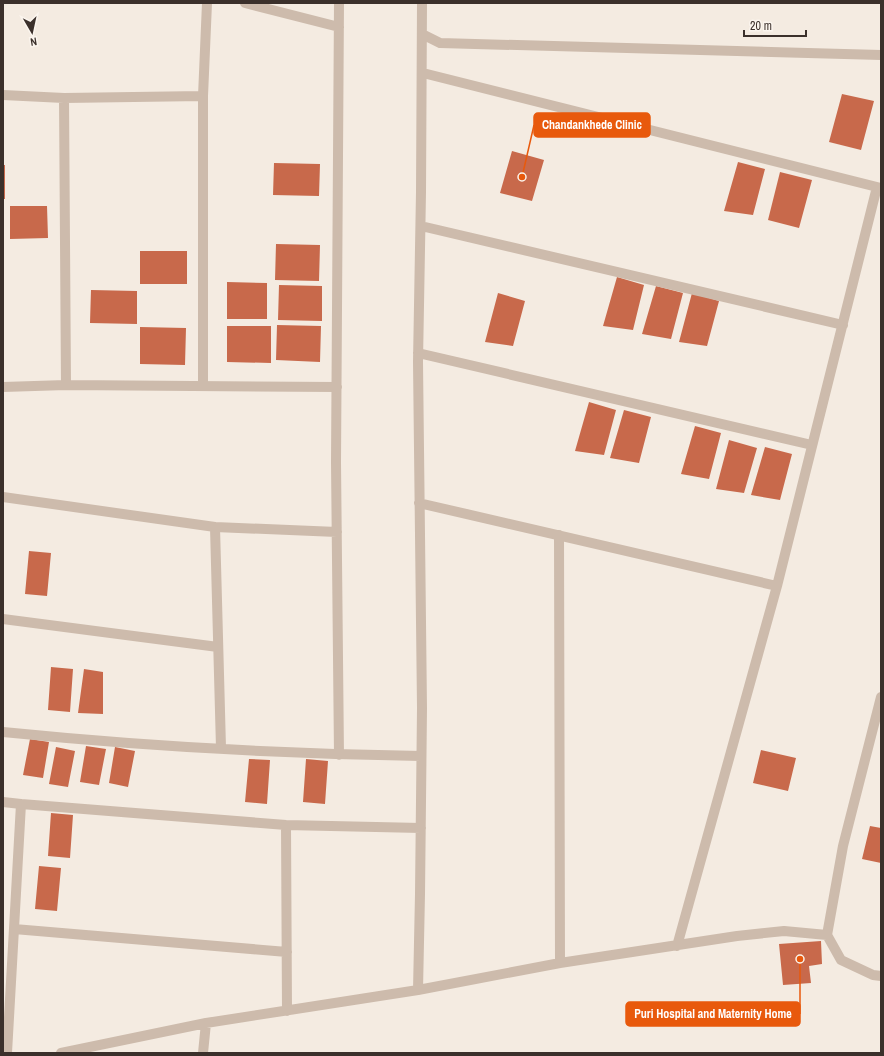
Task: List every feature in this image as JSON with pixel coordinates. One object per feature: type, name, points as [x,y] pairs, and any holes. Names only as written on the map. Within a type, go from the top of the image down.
[{"type":"street","points":[[203,386],[203,96],[207,3]]},
{"type":"street","points":[[245,3],[339,27]]},
{"type":"street","points":[[339,3],[336,387],[339,755]]},
{"type":"street","points":[[418,990],[421,756],[418,353],[423,73],[422,3]]},
{"type":"street","points":[[422,34],[440,43],[881,55]]},
{"type":"street","points":[[423,73],[879,187],[842,325],[777,586],[677,946]]},
{"type":"street","points":[[3,95],[64,98],[203,96]]},
{"type":"street","points":[[64,98],[66,385]]},
{"type":"street","points":[[421,226],[842,325]]},
{"type":"street","points":[[418,353],[812,445]]},
{"type":"street","points":[[3,387],[66,385],[336,387]]},
{"type":"street","points":[[3,497],[215,526],[337,532]]},
{"type":"street","points":[[419,502],[777,586]]},
{"type":"street","points":[[215,526],[221,748]]},
{"type":"street","points":[[559,535],[560,963]]},
{"type":"street","points":[[3,619],[218,647]]},
{"type":"street","points":[[881,696],[843,846],[827,935],[841,960],[873,975],[881,976]]},
{"type":"street","points":[[3,732],[94,741],[339,755],[421,756]]},
{"type":"street","points":[[3,802],[286,825],[421,828]]},
{"type":"street","points":[[7,1053],[21,804]]},
{"type":"street","points":[[286,825],[287,1011]]},
{"type":"street","points":[[14,929],[287,952]]},
{"type":"street","points":[[61,1053],[206,1023],[418,990],[560,963],[737,936],[784,931],[827,935]]},
{"type":"street","points":[[204,1053],[206,1023]]},
{"type":"building","points":[[842,94],[874,101],[861,150],[829,142]]},
{"type":"building","points":[[512,151],[544,160],[532,201],[500,193]]},
{"type":"building","points":[[738,162],[765,169],[753,215],[724,211]]},
{"type":"building","points":[[274,163],[320,164],[319,196],[273,195]]},
{"type":"building","points":[[3,165],[5,165],[5,199],[3,199]]},
{"type":"building","points":[[780,172],[812,180],[799,228],[768,220]]},
{"type":"building","points":[[10,206],[47,206],[48,238],[10,239]]},
{"type":"building","points":[[276,244],[320,245],[319,281],[275,280]]},
{"type":"building","points":[[140,251],[187,251],[187,284],[140,284]]},
{"type":"building","points":[[617,277],[644,285],[633,330],[603,326]]},
{"type":"building","points":[[227,282],[267,283],[267,319],[227,319]]},
{"type":"building","points":[[279,285],[322,286],[322,321],[278,320]]},
{"type":"building","points":[[656,286],[683,293],[671,339],[642,334]]},
{"type":"building","points":[[91,290],[137,291],[137,324],[90,323]]},
{"type":"building","points":[[498,293],[525,301],[513,346],[485,342]]},
{"type":"building","points":[[692,293],[719,301],[707,346],[679,342]]},
{"type":"building","points":[[277,325],[321,326],[320,362],[276,360]]},
{"type":"building","points":[[227,326],[271,326],[271,363],[227,362]]},
{"type":"building","points":[[140,327],[186,328],[185,365],[140,364]]},
{"type":"building","points":[[589,402],[616,410],[604,455],[575,451]]},
{"type":"building","points":[[624,410],[651,417],[639,463],[610,458]]},
{"type":"building","points":[[695,426],[721,433],[709,479],[681,474]]},
{"type":"building","points":[[729,440],[757,448],[744,493],[716,489]]},
{"type":"building","points":[[765,447],[792,454],[780,500],[751,495]]},
{"type":"building","points":[[29,551],[51,553],[47,596],[25,594]]},
{"type":"building","points":[[51,667],[73,669],[70,712],[48,710]]},
{"type":"building","points":[[84,669],[103,672],[103,714],[78,713]]},
{"type":"building","points":[[30,739],[49,742],[43,778],[23,775]]},
{"type":"building","points":[[86,746],[106,749],[99,785],[80,782]]},
{"type":"building","points":[[56,747],[75,751],[68,787],[49,784]]},
{"type":"building","points":[[115,747],[135,751],[128,787],[109,783]]},
{"type":"building","points":[[761,750],[796,758],[788,791],[753,783]]},
{"type":"building","points":[[249,759],[270,760],[267,804],[245,802]]},
{"type":"building","points":[[306,759],[328,761],[325,804],[303,802]]},
{"type":"building","points":[[51,813],[73,815],[70,858],[48,856]]},
{"type":"building","points":[[870,826],[881,828],[881,863],[862,859]]},
{"type":"building","points":[[39,866],[61,868],[57,911],[35,909]]},
{"type":"building","points":[[821,941],[822,964],[809,966],[811,983],[783,985],[779,944]]},
{"type":"place","name":"Chandankhede Clinic","points":[[522,177]]},
{"type":"place","name":"Puri Hospital and Maternity Home","points":[[800,959]]}]
